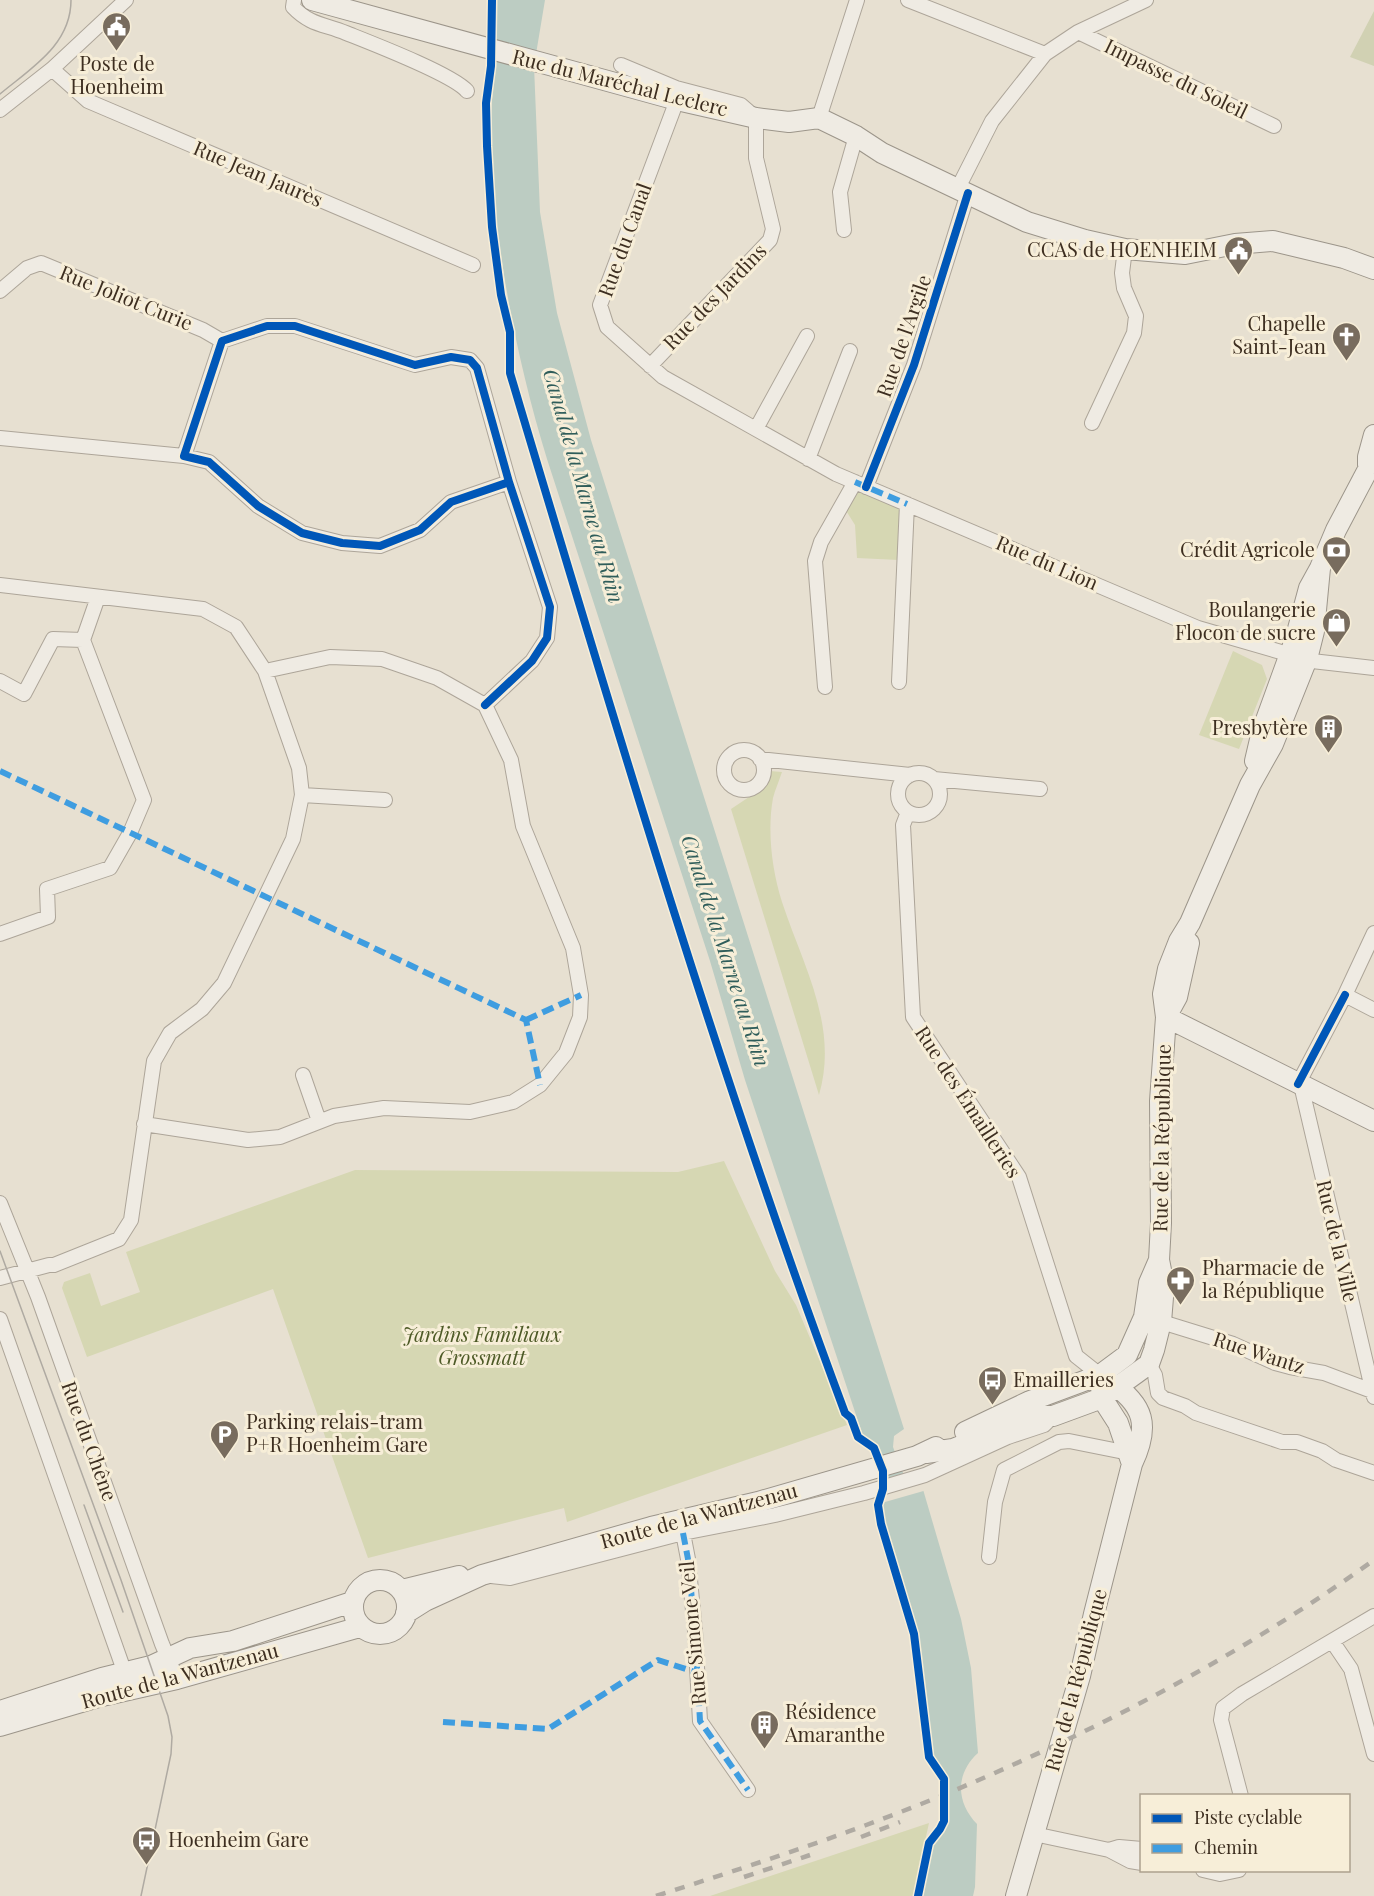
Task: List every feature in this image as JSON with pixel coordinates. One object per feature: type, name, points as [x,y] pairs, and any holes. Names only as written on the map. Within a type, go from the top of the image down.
[{"type":"main road","name":"Rue du Maréchal Leclerc","points":[[312,0],[677,100],[756,118],[789,122],[819,118]]},
{"type":"main road","points":[[819,118],[856,136],[882,153],[1027,222],[1085,240],[1125,249],[1185,254],[1235,244],[1273,242],[1344,258],[1374,269]]},
{"type":"main road","name":"Rue de la République","points":[[1149,1364],[1153,1320],[1149,1283],[1159,1260],[1161,1223],[1160,1101],[1166,1017],[1163,994],[1168,969],[1250,785],[1273,744],[1298,657],[1314,631],[1320,568],[1336,530],[1372,464],[1368,457],[1374,435]]},
{"type":"main road","points":[[1166,1017],[1374,1121]]},
{"type":"main road","name":"Rue de la République","points":[[1100,1375],[1127,1355],[1153,1320]]},
{"type":"main road","points":[[1110,1393],[1149,1364]]},
{"type":"main road","points":[[1100,1375],[1110,1393],[1130,1458]]},
{"type":"main road","name":"Route de la Wantzenau","points":[[921,1455],[1030,1401],[1100,1375]]},
{"type":"main road","name":"Route de la Wantzenau","points":[[0,1711],[102,1678],[127,1682],[177,1679],[360,1627],[376,1634],[384,1634],[398,1627],[406,1613],[425,1601],[482,1575],[651,1527],[758,1502],[858,1472],[953,1449],[1041,1414],[1053,1416],[1110,1393]]},
{"type":"main road","name":"Rue de la République","points":[[1016,1896],[1080,1676],[1130,1458]]},
{"type":"main road","name":"Route de la Wantzenau","points":[[402,1590],[463,1574],[482,1575]]},
{"type":"main road","points":[[360,1627],[352,1611],[352,1602],[355,1593],[369,1581],[387,1580],[402,1590],[407,1605],[406,1613]]},
{"type":"main road","name":"Route de la Wantzenau","points":[[0,1726],[102,1696],[151,1666],[190,1648],[233,1641],[352,1602]]},
{"type":"street","points":[[0,110],[52,69],[126,0]]},
{"type":"street","points":[[294,0],[293,7],[304,19],[344,32],[434,71],[456,81],[467,91]]},
{"type":"street","points":[[819,118],[857,0]]},
{"type":"street","points":[[908,0],[1045,54]]},
{"type":"street","name":"Rue de l'Argile","points":[[825,687],[815,561],[821,542],[861,485],[914,365],[956,232],[963,190],[992,121],[1045,54],[1078,32],[1146,0]]},
{"type":"street","name":"Impasse du Soleil","points":[[1078,32],[1274,126]]},
{"type":"street","name":"Rue du Maréchal Leclerc","points":[[621,64],[676,88],[741,105],[756,118]]},
{"type":"street","name":"Rue Jean Jaurès","points":[[52,69],[88,100],[473,265]]},
{"type":"street","name":"Rue du Canal","points":[[650,366],[608,327],[600,305],[677,100]]},
{"type":"street","name":"Rue des Jardins","points":[[650,366],[770,240],[773,230],[756,158],[756,118]]},
{"type":"street","points":[[844,230],[840,192],[856,136]]},
{"type":"street","points":[[1092,423],[1134,333],[1136,316],[1124,288],[1122,273],[1125,249]]},
{"type":"street","name":"Rue Joliot Curie","points":[[0,291],[27,268],[41,263],[222,340]]},
{"type":"street","points":[[184,456],[222,340],[267,326],[295,326],[415,366],[451,357],[470,360],[477,368],[509,482],[550,607],[547,638],[532,661],[484,705]]},
{"type":"street","points":[[756,429],[807,336]]},
{"type":"street","points":[[808,459],[850,351]]},
{"type":"street","name":"Rue du Lion","points":[[650,366],[663,377],[808,459],[861,485],[1198,628],[1298,657],[1374,668]]},
{"type":"street","points":[[0,438],[184,456],[209,462],[258,506],[302,533],[342,543],[380,546],[420,530],[451,502],[509,482]]},
{"type":"street","points":[[899,682],[907,504]]},
{"type":"street","points":[[0,585],[203,609],[236,627],[265,670],[299,768],[302,795],[293,839],[224,983],[202,1009],[170,1034],[154,1061],[131,1220],[119,1239],[54,1265],[0,1278]]},
{"type":"street","points":[[0,934],[48,917],[47,889],[110,868],[144,800],[83,640],[98,597]]},
{"type":"street","points":[[0,681],[24,694],[53,639],[83,640]]},
{"type":"street","points":[[144,1124],[248,1140],[280,1137],[334,1116],[384,1108],[470,1112],[513,1102],[540,1085],[566,1053],[580,1017],[581,995],[573,948],[523,826],[511,760],[484,705],[437,678],[382,659],[330,657],[265,670]]},
{"type":"street","points":[[760,759],[910,775],[923,773],[934,778],[1040,789]]},
{"type":"street","name":"Rue des Émailleries","points":[[910,775],[902,781],[898,791],[900,803],[908,812],[903,825],[913,1017],[1019,1177],[1076,1356],[1100,1375]]},
{"type":"street","points":[[908,812],[921,815],[934,810],[940,798],[940,791],[934,778]]},
{"type":"street","points":[[302,795],[385,800]]},
{"type":"street","points":[[1299,1084],[1374,933]]},
{"type":"street","points":[[1345,995],[1374,1010]]},
{"type":"street","points":[[303,1075],[319,1121]]},
{"type":"street","name":"Rue de la Ville","points":[[1299,1084],[1373,1394]]},
{"type":"street","name":"Rue du Chêne","points":[[0,1203],[177,1679]]},
{"type":"street","points":[[0,1319],[127,1682]]},
{"type":"street","name":"Rue Wantz","points":[[1153,1320],[1233,1344],[1275,1363],[1324,1373],[1373,1394]]},
{"type":"street","points":[[1149,1364],[1155,1375],[1158,1393],[1163,1398],[1185,1406],[1196,1413],[1282,1442],[1297,1442],[1322,1450],[1336,1460],[1374,1473]]},
{"type":"street","name":"Route de la Wantzenau","points":[[482,1575],[510,1578],[683,1533],[864,1493],[925,1475],[1008,1437],[1044,1425],[1053,1416]]},
{"type":"street","points":[[989,1557],[995,1502],[1004,1470],[1059,1442],[1069,1441],[1130,1458]]},
{"type":"street","name":"Rue Simone Veil","points":[[683,1533],[695,1631],[700,1721],[748,1790]]},
{"type":"street","points":[[1240,1794],[1221,1720],[1223,1708],[1230,1701],[1374,1616]]},
{"type":"street","points":[[1332,1641],[1351,1669],[1374,1754]]},
{"type":"street","points":[[1034,1834],[1109,1850],[1130,1861],[1140,1863]]},
{"type":"street","points":[[1109,1850],[1119,1847],[1140,1849]]},
{"type":"street","points":[[1212,1872],[1220,1874],[1230,1872]]},
{"type":"green space","points":[[1374,11],[1374,66],[1350,57]]},
{"type":"green space","points":[[857,489],[900,507],[899,560],[857,558],[855,525],[845,509]]},
{"type":"green space","points":[[1233,651],[1262,665],[1267,679],[1239,749],[1199,735]]},
{"type":"green space","points":[[770,771],[782,772],[771,811],[772,851],[776,877],[782,902],[808,973],[822,1020],[825,1045],[824,1070],[819,1095],[731,809],[764,787]]},
{"type":"green space","name":"Jardins Familiaux Grossmatt","points":[[724,1161],[775,1271],[796,1305],[847,1425],[567,1522],[564,1508],[368,1558],[273,1289],[87,1357],[62,1288],[64,1282],[90,1273],[101,1306],[140,1292],[126,1252],[355,1170],[678,1172]]},
{"type":"green space","points":[[929,1823],[913,1896],[710,1896]]},
{"type":"water","name":"Canal de la Marne au Rhin","points":[[496,0],[545,0],[534,66],[540,212],[557,313],[591,440],[904,1429],[894,1436],[893,1447],[905,1478],[922,1486],[961,1619],[971,1668],[978,1753],[965,1770],[961,1788],[965,1807],[977,1824],[973,1896],[920,1896],[933,1841],[943,1829],[947,1818],[947,1782],[946,1775],[935,1764],[919,1639],[880,1504],[890,1485],[888,1475],[878,1448],[871,1440],[863,1436],[745,1080],[710,961],[547,459],[527,387],[505,279],[491,168],[490,126],[496,55]]},
{"type":"pier","points":[[915,1482],[924,1484],[927,1490],[878,1504],[887,1485]]},
{"type":"tram line","points":[[0,94],[36,65],[57,43],[69,16],[71,0]]},
{"type":"tram line","points":[[0,1251],[121,1580],[168,1716],[172,1737],[171,1754],[141,1896]]},
{"type":"tram line","points":[[84,1505],[123,1612]]},
{"type":"railway","points":[[656,1896],[878,1821],[965,1786],[1056,1745],[1150,1698],[1242,1646],[1374,1560]]},
{"type":"railway","points":[[861,1837],[900,1822]]},
{"type":"railway","points":[[744,1877],[810,1855]]},
{"type":"marked path","points":[[855,482],[907,504]]},
{"type":"marked path","points":[[0,771],[526,1020],[540,1085]]},
{"type":"marked path","points":[[526,1020],[581,995]]},
{"type":"marked path","points":[[683,1533],[688,1559],[695,1631],[700,1721],[748,1790]]},
{"type":"marked path","points":[[443,1722],[548,1729],[658,1660],[698,1673]]},
{"type":"cycle path","points":[[492,0],[491,66],[486,103],[487,146],[492,227],[501,295],[510,332],[510,373],[628,765],[754,1156],[845,1413],[851,1418],[858,1437],[874,1448],[883,1471],[883,1489],[878,1505],[881,1524],[914,1634],[929,1757],[944,1779],[944,1821],[929,1843],[918,1896]]},
{"type":"cycle path","points":[[866,487],[914,365],[968,193]]},
{"type":"cycle path","points":[[485,705],[532,661],[547,638],[550,607],[509,482],[451,502],[420,530],[380,546],[342,543],[302,533],[258,506],[209,462],[184,456],[222,341],[267,326],[295,326],[415,365],[451,357],[470,360],[477,368],[509,482]]},
{"type":"cycle path","points":[[1298,1084],[1345,995]]},
{"type":"place","name":"Poste de Hoenheim","points":[[117,52]]},
{"type":"place","name":"CCAS de HOENHEIM","points":[[1238,276]]},
{"type":"place","name":"Chapelle Saint-Jean","points":[[1347,362]]},
{"type":"place","name":"Crédit Agricole","points":[[1336,576]]},
{"type":"place","name":"Boulangerie Flocon de sucre","points":[[1337,648]]},
{"type":"place","name":"Presbytère","points":[[1329,754]]},
{"type":"place","name":"Pharmacie de la République","points":[[1181,1306]]},
{"type":"place","name":"Emailleries","points":[[992,1406]]},
{"type":"place","name":"Parking relais-tram P+R Hoenheim Gare","points":[[225,1460]]},
{"type":"place","name":"Résidence Amaranthe","points":[[764,1750]]},
{"type":"place","name":"Hoenheim Gare","points":[[147,1866]]}]
